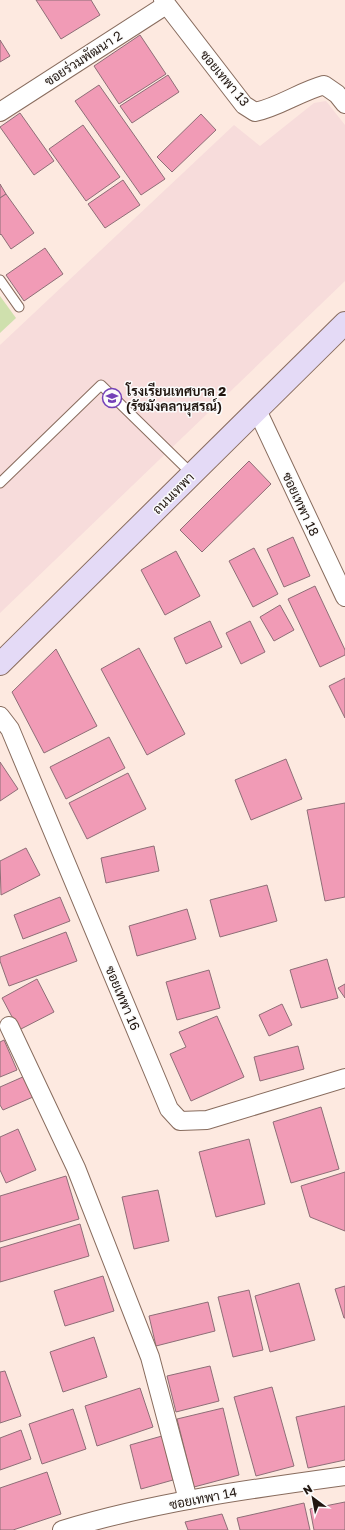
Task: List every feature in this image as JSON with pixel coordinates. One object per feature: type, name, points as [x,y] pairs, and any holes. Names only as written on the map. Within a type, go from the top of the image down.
[{"type":"street","name":"ซอยเทพา 13","points":[[164,2],[244,105],[255,112],[269,109],[309,89],[324,86],[337,94],[345,104]]},
{"type":"street","name":"ซอยร่วมพัฒนา 2","points":[[0,112],[164,2]]},
{"type":"street","name":"ถนนเทพา","points":[[0,664],[345,323]]},
{"type":"street","name":"ซอยเทพา 18","points":[[257,410],[345,597]]},
{"type":"street","name":"ซอยเทพา 16","points":[[0,716],[10,729],[169,1109],[180,1121],[207,1120],[345,1078]]},
{"type":"street","points":[[10,1026],[76,1168],[150,1357],[188,1500]]},
{"type":"street","name":"ซอยเทพา 14","points":[[62,1530],[100,1524],[188,1500],[250,1489],[345,1476]]},
{"type":"lane","points":[[0,280],[19,307]]},
{"type":"lane","points":[[0,482],[101,385],[192,474]]},
{"type":"shaded area","name":"โรงเรียนเทศบาล 2 (รัชมังคลานุสรณ์)","points":[[326,101],[345,125],[345,281],[0,613],[0,345],[234,125],[260,146],[314,103]]},
{"type":"green space","points":[[0,296],[16,318],[0,333]]},
{"type":"building","points":[[36,0],[91,0],[100,15],[61,39]]},
{"type":"building","points":[[140,35],[166,74],[119,104],[94,66]]},
{"type":"building","points":[[0,40],[10,56],[0,62]]},
{"type":"building","points":[[168,75],[179,92],[132,123],[120,106]]},
{"type":"building","points":[[99,85],[165,179],[141,195],[75,101]]},
{"type":"building","points":[[20,113],[54,161],[34,175],[0,127]]},
{"type":"building","points":[[201,114],[216,130],[172,172],[157,157]]},
{"type":"building","points":[[83,125],[120,177],[86,201],[49,149]]},
{"type":"building","points":[[123,180],[140,205],[105,228],[88,204]]},
{"type":"building","points":[[0,184],[6,194],[0,198]]},
{"type":"building","points":[[6,194],[34,233],[11,249],[1,234],[0,235],[0,198]]},
{"type":"building","points":[[45,248],[63,274],[24,301],[6,275]]},
{"type":"building","points":[[249,461],[271,484],[202,552],[180,530]]},
{"type":"building","points":[[293,537],[310,576],[284,587],[267,549]]},
{"type":"building","points":[[254,548],[278,594],[253,607],[229,561]]},
{"type":"building","points":[[176,551],[200,596],[165,615],[141,570]]},
{"type":"building","points":[[315,586],[345,650],[345,655],[320,667],[288,599]]},
{"type":"building","points":[[280,605],[294,630],[274,641],[260,617]]},
{"type":"building","points":[[210,621],[222,647],[186,664],[174,638]]},
{"type":"building","points":[[250,621],[265,652],[241,664],[226,633]]},
{"type":"building","points":[[139,648],[185,734],[147,755],[101,669]]},
{"type":"building","points":[[56,649],[97,726],[44,753],[12,692]]},
{"type":"building","points":[[345,678],[345,718],[329,686]]},
{"type":"building","points":[[109,737],[125,768],[66,799],[50,767]]},
{"type":"building","points":[[286,759],[302,799],[251,820],[235,780]]},
{"type":"building","points":[[0,762],[18,789],[0,801]]},
{"type":"building","points":[[128,773],[146,809],[87,839],[69,803]]},
{"type":"building","points":[[345,803],[345,897],[325,901],[307,810]]},
{"type":"building","points":[[154,846],[159,871],[106,883],[101,858]]},
{"type":"building","points":[[26,848],[40,875],[1,895],[0,861]]},
{"type":"building","points":[[267,885],[277,921],[220,937],[210,900]]},
{"type":"building","points":[[60,897],[70,921],[23,939],[14,915]]},
{"type":"building","points":[[187,909],[196,939],[137,956],[129,926]]},
{"type":"building","points":[[66,932],[77,961],[9,986],[0,957]]},
{"type":"building","points":[[327,959],[338,998],[301,1008],[290,970]]},
{"type":"building","points":[[209,970],[220,1008],[177,1020],[166,982]]},
{"type":"building","points":[[37,979],[54,1012],[19,1030],[2,998]]},
{"type":"building","points":[[345,984],[345,998],[338,988]]},
{"type":"building","points":[[282,1004],[292,1025],[269,1036],[259,1015]]},
{"type":"building","points":[[217,1016],[244,1077],[191,1101],[170,1054],[186,1047],[179,1032]]},
{"type":"building","points":[[4,1040],[17,1070],[0,1077],[0,1042]]},
{"type":"building","points":[[298,1046],[304,1069],[260,1081],[254,1057]]},
{"type":"building","points":[[25,1076],[33,1097],[3,1110],[0,1105],[0,1087]]},
{"type":"building","points":[[321,1107],[339,1169],[291,1183],[273,1122]]},
{"type":"building","points":[[18,1129],[36,1170],[6,1183],[0,1170],[0,1137]]},
{"type":"building","points":[[249,1139],[265,1204],[216,1217],[199,1152]]},
{"type":"building","points":[[345,1172],[345,1231],[310,1217],[301,1186]]},
{"type":"building","points":[[66,1176],[79,1219],[0,1242],[0,1196]]},
{"type":"building","points":[[158,1190],[169,1241],[134,1249],[122,1197]]},
{"type":"building","points":[[80,1224],[89,1256],[0,1282],[0,1248]]},
{"type":"building","points":[[103,1276],[114,1311],[65,1326],[54,1291]]},
{"type":"building","points":[[299,1283],[315,1340],[270,1352],[255,1296]]},
{"type":"building","points":[[345,1286],[345,1318],[344,1318],[335,1289]]},
{"type":"building","points":[[249,1290],[263,1350],[233,1357],[218,1297]]},
{"type":"building","points":[[208,1302],[215,1331],[156,1346],[149,1316]]},
{"type":"building","points":[[94,1337],[107,1377],[63,1392],[50,1352]]},
{"type":"building","points":[[210,1366],[219,1401],[176,1412],[167,1376]]},
{"type":"building","points":[[5,1371],[21,1416],[0,1423],[0,1372]]},
{"type":"building","points":[[272,1387],[294,1466],[256,1476],[234,1397]]},
{"type":"building","points":[[140,1388],[153,1427],[97,1446],[85,1406]]},
{"type":"building","points":[[345,1406],[345,1460],[308,1468],[296,1417]]},
{"type":"building","points":[[223,1408],[239,1475],[194,1487],[177,1419]]},
{"type":"building","points":[[73,1409],[86,1449],[42,1464],[29,1424]]},
{"type":"building","points":[[21,1430],[31,1459],[0,1470],[0,1438]]},
{"type":"building","points":[[162,1436],[173,1480],[141,1489],[130,1445]]},
{"type":"building","points":[[47,1472],[61,1514],[13,1530],[0,1530],[0,1488]]},
{"type":"building","points":[[345,1502],[345,1530],[314,1530],[310,1509]]},
{"type":"building","points":[[304,1503],[310,1530],[240,1530],[237,1518]]},
{"type":"building","points":[[222,1514],[228,1530],[188,1530],[185,1522]]},
{"type":"place","name":"โรงเรียนเทศบาล 2 (รัชมังคลานุสรณ์)","points":[[112,398]]}]
